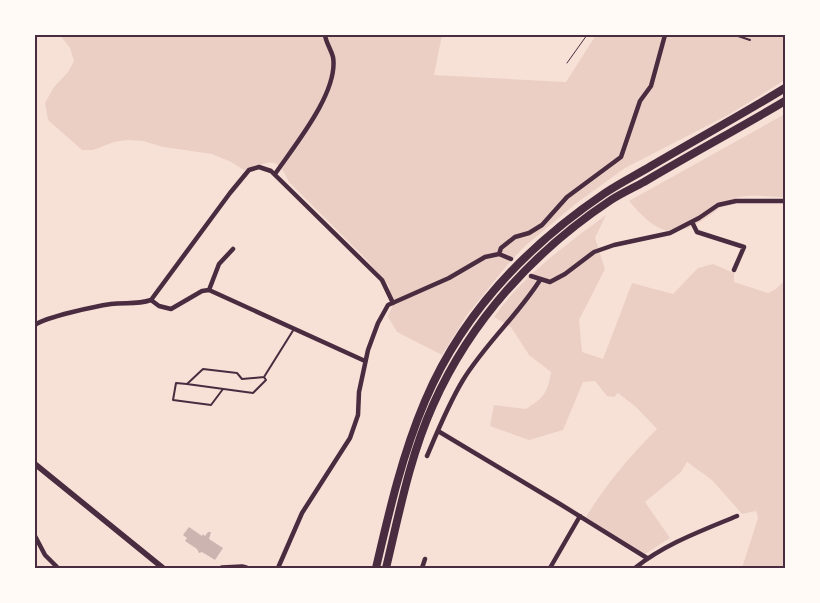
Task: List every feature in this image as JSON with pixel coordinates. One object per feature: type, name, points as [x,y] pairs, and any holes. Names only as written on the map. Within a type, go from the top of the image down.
[{"type":"highway","points":[[376,568],[395,486],[425,400],[466,328],[497,286],[534,248],[573,216],[607,192],[785,88]]},
{"type":"highway","points":[[386,568],[405,489],[418,444],[432,406],[452,366],[472,334],[504,292],[540,255],[579,222],[613,199],[785,101]]},
{"type":"main road","points":[[35,464],[163,568]]},
{"type":"main road","points":[[222,568],[246,568]]},
{"type":"street","points":[[275,174],[319,110],[332,80],[333,57],[324,35]]},
{"type":"street","points":[[499,254],[501,248],[515,237],[529,233],[542,225],[567,197],[620,157],[640,101],[651,86],[665,35]]},
{"type":"street","points":[[35,325],[60,316],[111,304],[139,304],[150,300],[230,193],[249,170],[259,167],[271,170],[382,280],[393,303]]},
{"type":"street","points":[[531,276],[550,282],[565,274],[594,252],[670,233],[692,222],[718,205],[736,201],[785,201]]},
{"type":"street","points":[[692,222],[697,232],[744,247],[734,270]]},
{"type":"street","points":[[209,290],[219,264],[233,249]]},
{"type":"street","points":[[278,568],[302,513],[350,438],[358,414],[359,392],[365,361],[378,323],[388,305],[449,278],[485,257],[499,254],[511,258]]},
{"type":"street","points":[[427,456],[463,379],[504,325],[531,295],[540,280]]},
{"type":"street","points":[[150,300],[159,306],[171,309],[202,291],[209,290],[365,361]]},
{"type":"street","points":[[438,431],[647,558]]},
{"type":"street","points":[[550,568],[580,516]]},
{"type":"street","points":[[635,568],[667,546],[737,516]]},
{"type":"street","points":[[35,536],[45,555],[58,568]]},
{"type":"street","points":[[422,568],[425,559]]},
{"type":"lane","points":[[735,35],[750,40]]},
{"type":"lane","points":[[223,389],[211,405],[173,400],[176,383],[253,392],[266,380],[264,377],[294,329]]},
{"type":"lane","points":[[187,384],[203,369],[237,373],[242,379],[264,377]]},
{"type":"path","points":[[567,63],[587,35]]},
{"type":"shaded area","points":[[60,35],[442,35],[434,75],[566,82],[596,35],[785,35],[785,80],[728,115],[625,168],[578,202],[525,246],[508,264],[467,315],[442,355],[397,332],[388,317],[392,307],[389,286],[366,259],[289,182],[284,172],[275,163],[265,163],[244,170],[212,154],[163,147],[143,141],[128,140],[114,142],[93,150],[82,150],[48,120],[45,103],[54,87],[68,72],[74,61],[70,48]]},
{"type":"shaded area","points":[[785,114],[785,197],[744,196],[736,198],[699,222],[677,231],[658,228],[649,222],[629,201]]},
{"type":"shaded area","points":[[606,215],[595,238],[605,269],[579,320],[582,352],[603,359],[632,283],[673,294],[698,268],[713,264],[734,273],[734,282],[768,293],[776,289],[785,280],[785,568],[742,568],[758,518],[756,511],[742,514],[712,480],[687,462],[681,472],[645,502],[670,538],[645,554],[586,517],[619,471],[657,429],[636,407],[618,393],[614,397],[607,396],[595,381],[583,382],[563,430],[529,440],[490,426],[494,405],[526,409],[537,402],[546,390],[551,372],[529,355],[511,327],[494,317],[505,302],[532,274]]},
{"type":"building","points":[[189,527],[202,536],[211,532],[209,539],[223,548],[215,560],[202,552],[199,553],[197,549],[185,541],[187,538],[183,535]]}]
